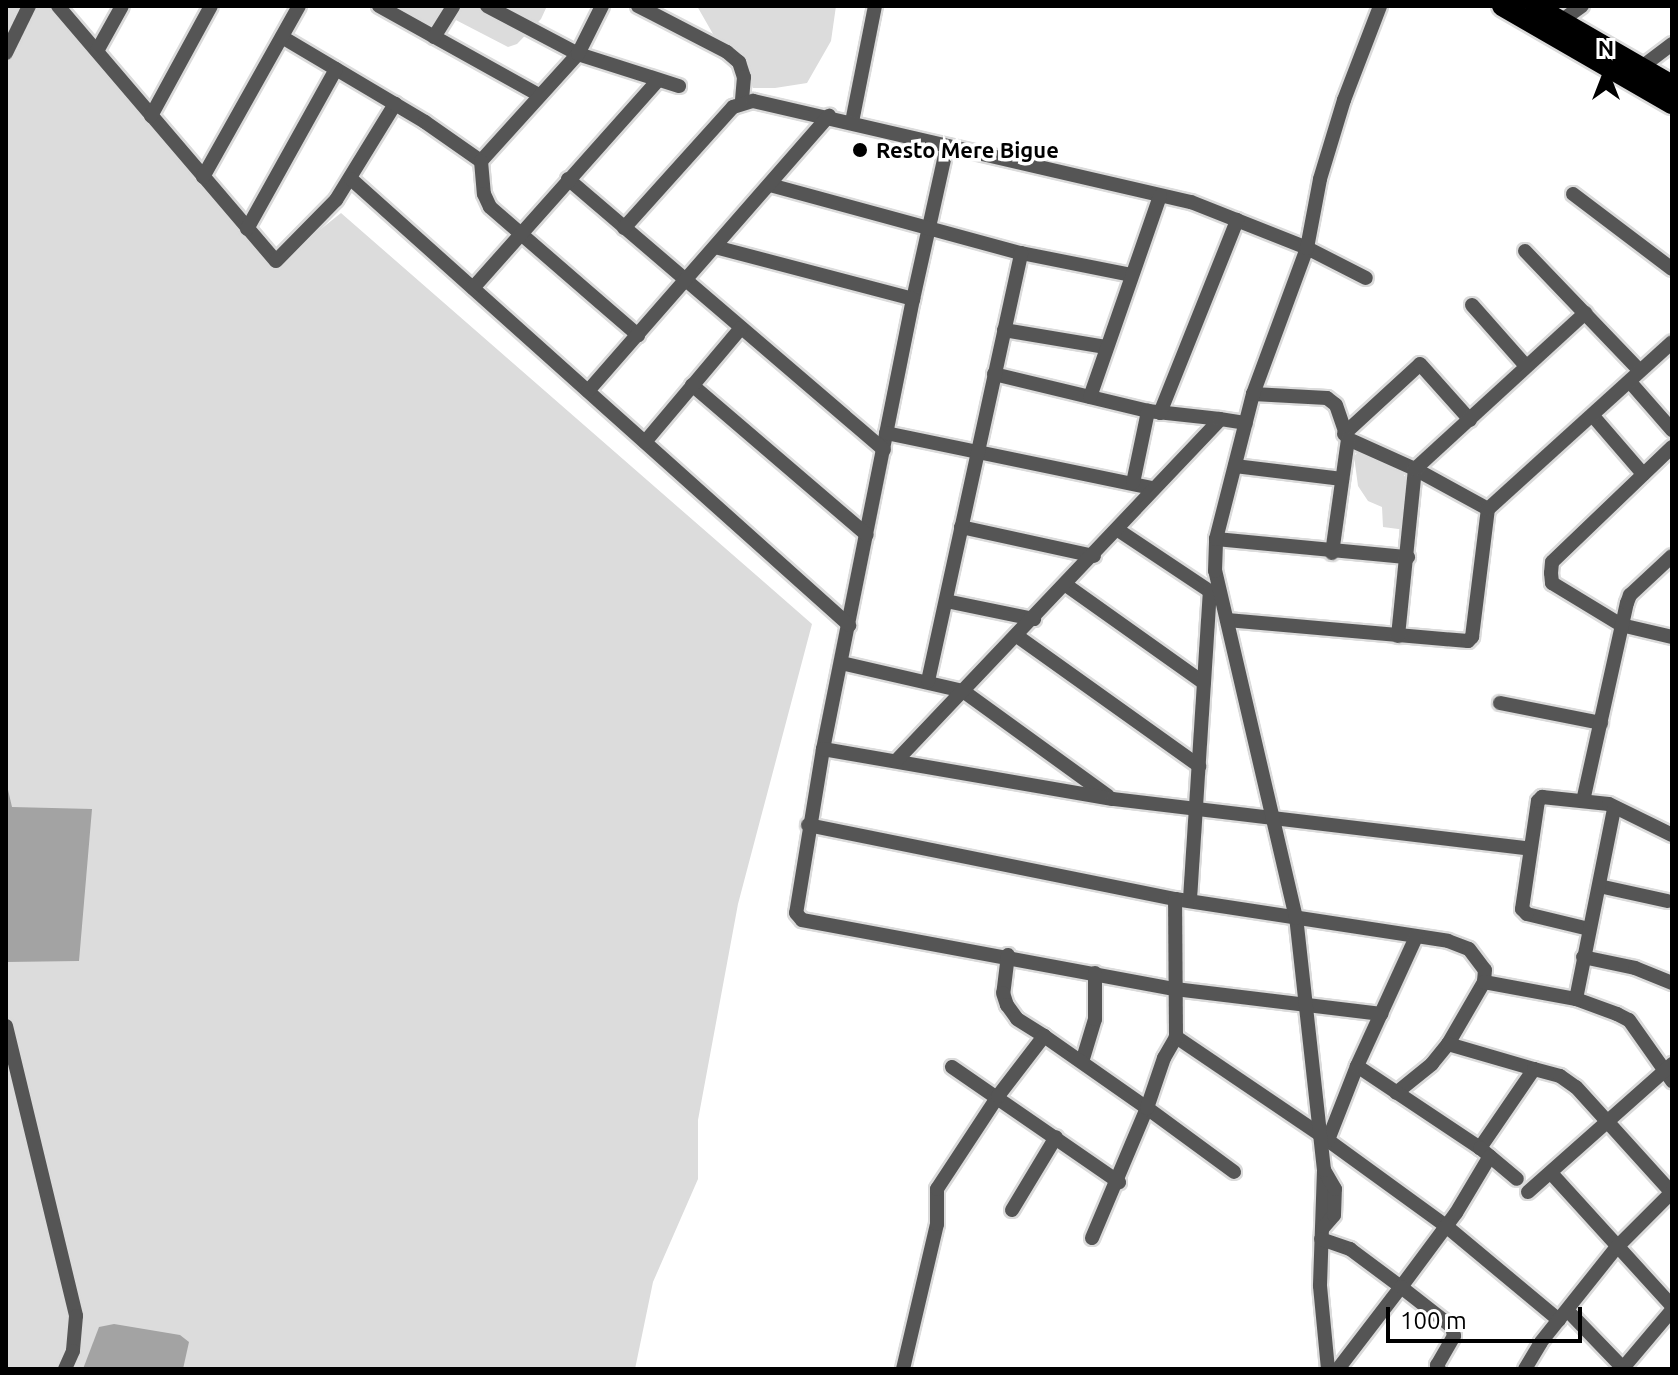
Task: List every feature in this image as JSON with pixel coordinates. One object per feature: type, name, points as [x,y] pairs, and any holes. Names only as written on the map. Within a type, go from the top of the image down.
[{"type":"main road","points":[[1502,6],[1636,72],[1672,85]]},
{"type":"main road","points":[[1535,6],[1636,72],[1672,104]]},
{"type":"street","points":[[6,53],[29,6]]},
{"type":"street","points":[[58,6],[274,260],[279,260],[351,179],[395,104]]},
{"type":"street","points":[[97,51],[122,6]]},
{"type":"street","points":[[151,116],[211,6]]},
{"type":"street","points":[[203,177],[299,6]]},
{"type":"street","points":[[379,6],[539,95]]},
{"type":"street","points":[[434,37],[453,6]]},
{"type":"street","points":[[487,6],[578,54],[679,86]]},
{"type":"street","points":[[602,6],[578,54],[481,161],[484,194],[490,207],[518,234],[638,335]]},
{"type":"street","points":[[638,6],[727,52],[739,62],[744,77],[742,102]]},
{"type":"street","points":[[852,122],[875,6]]},
{"type":"street","points":[[1092,1238],[1119,1182],[1164,1058],[1176,1037],[1175,989],[1182,899],[1196,810],[1204,683],[1216,595],[1216,539],[1253,394],[1307,248],[1320,179],[1344,100],[1380,6]]},
{"type":"street","points":[[1561,21],[1582,6]]},
{"type":"street","points":[[282,37],[395,104],[481,161]]},
{"type":"street","points":[[1636,72],[1672,44]]},
{"type":"street","points":[[247,229],[336,69]]},
{"type":"street","points":[[473,288],[658,80]]},
{"type":"street","points":[[624,228],[733,107],[753,101],[829,116],[1191,202],[1307,248],[1366,278]]},
{"type":"street","points":[[588,391],[829,116]]},
{"type":"street","points":[[947,146],[913,299],[794,905],[802,920],[1008,955],[1175,989],[1381,1014]]},
{"type":"street","points":[[351,179],[849,625]]},
{"type":"street","points":[[568,179],[884,450]]},
{"type":"street","points":[[770,185],[1021,253],[1131,275]]},
{"type":"street","points":[[1573,194],[1672,269]]},
{"type":"street","points":[[1090,397],[1160,196]]},
{"type":"street","points":[[1133,483],[1154,412],[1237,220]]},
{"type":"street","points":[[715,247],[913,299]]},
{"type":"street","points":[[1525,251],[1640,371]]},
{"type":"street","points":[[928,681],[1021,253]]},
{"type":"street","points":[[1472,305],[1526,366]]},
{"type":"street","points":[[1398,636],[1415,469],[1585,313]]},
{"type":"street","points":[[645,442],[741,328]]},
{"type":"street","points":[[1004,330],[1106,347]]},
{"type":"street","points":[[1227,620],[1461,642],[1472,637],[1488,509],[1672,342]]},
{"type":"street","points":[[1346,436],[1420,364],[1470,420]]},
{"type":"street","points":[[994,374],[1154,412],[1246,423]]},
{"type":"street","points":[[1630,382],[1672,430]]},
{"type":"street","points":[[692,385],[867,535]]},
{"type":"street","points":[[1253,394],[1327,398],[1336,405],[1346,436],[1332,553]]},
{"type":"street","points":[[1593,416],[1643,474]]},
{"type":"street","points":[[896,761],[1094,556],[1152,488],[1220,419]]},
{"type":"street","points":[[886,433],[1152,488]]},
{"type":"street","points":[[1346,436],[1488,509]]},
{"type":"street","points":[[1672,447],[1552,562],[1551,573],[1552,583],[1621,625],[1672,637]]},
{"type":"street","points":[[1235,466],[1342,479]]},
{"type":"street","points":[[961,527],[1094,556]]},
{"type":"street","points":[[1118,530],[1216,595],[1227,620],[1296,918],[1325,1138],[1324,1170],[1335,1189],[1331,1221],[1322,1234],[1320,1286],[1328,1369]]},
{"type":"street","points":[[1216,539],[1332,553],[1408,557]]},
{"type":"street","points":[[1583,801],[1630,595],[1672,556]]},
{"type":"street","points":[[1066,585],[1204,683]]},
{"type":"street","points":[[946,601],[1034,619]]},
{"type":"street","points":[[1017,636],[1199,766]]},
{"type":"street","points":[[841,663],[963,691],[1113,799]]},
{"type":"street","points":[[1500,703],[1601,723]]},
{"type":"street","points":[[823,749],[1113,799],[1276,821],[1530,849]]},
{"type":"street","points":[[1589,929],[1527,914],[1522,909],[1530,849],[1542,797],[1609,804],[1672,835]]},
{"type":"street","points":[[1576,999],[1614,809]]},
{"type":"street","points":[[808,825],[1182,899],[1448,941],[1469,949],[1485,970],[1484,982],[1448,1044],[1432,1064],[1396,1093]]},
{"type":"street","points":[[1599,886],[1667,901]]},
{"type":"street","points":[[1325,1138],[1416,937]]},
{"type":"street","points":[[1008,955],[1003,993],[1017,1019],[1234,1172]]},
{"type":"street","points":[[1583,957],[1635,968],[1672,983]]},
{"type":"street","points":[[1082,1062],[1095,1019],[1095,973]]},
{"type":"street","points":[[1484,982],[1576,999],[1629,1020],[1669,1073],[1528,1192]]},
{"type":"street","points":[[6,1026],[76,1316],[73,1351],[65,1369]]},
{"type":"street","points":[[903,1369],[937,1224],[937,1189],[998,1096],[1044,1036]]},
{"type":"street","points":[[1176,1037],[1325,1138],[1446,1226],[1564,1316],[1624,1368],[1672,1308],[1551,1173]]},
{"type":"street","points":[[1448,1044],[1560,1076],[1576,1087],[1672,1192],[1616,1248],[1525,1369]]},
{"type":"street","points":[[1357,1066],[1485,1152],[1517,1179]]},
{"type":"street","points":[[952,1067],[1119,1182]]},
{"type":"street","points":[[1338,1369],[1446,1226],[1534,1069]]},
{"type":"street","points":[[1012,1210],[1056,1137]]},
{"type":"street","points":[[1322,1234],[1350,1249],[1452,1327],[1454,1336],[1437,1365],[1439,1369]]},
{"type":"shaded area","points":[[6,6],[53,6],[277,264],[341,213],[812,624],[738,904],[698,1120],[698,1179],[653,1282],[635,1369],[6,1369]]},
{"type":"shaded area","points":[[390,6],[547,6],[541,19],[517,44],[508,47],[452,18],[433,30]]},
{"type":"shaded area","points":[[697,6],[836,6],[831,41],[807,83],[753,88],[742,52],[713,34]]},
{"type":"shaded area","points":[[1367,443],[1404,461],[1404,475],[1421,501],[1418,525],[1406,530],[1383,527],[1382,507],[1368,501],[1358,486],[1354,456]]},
{"type":"shaded area","points":[[6,781],[12,807],[92,809],[79,961],[6,962]]},
{"type":"shaded area","points":[[114,1324],[180,1335],[189,1342],[183,1369],[83,1369],[99,1327]]},
{"type":"place","name":"Resto Mere Bigue","points":[[860,150]]}]
